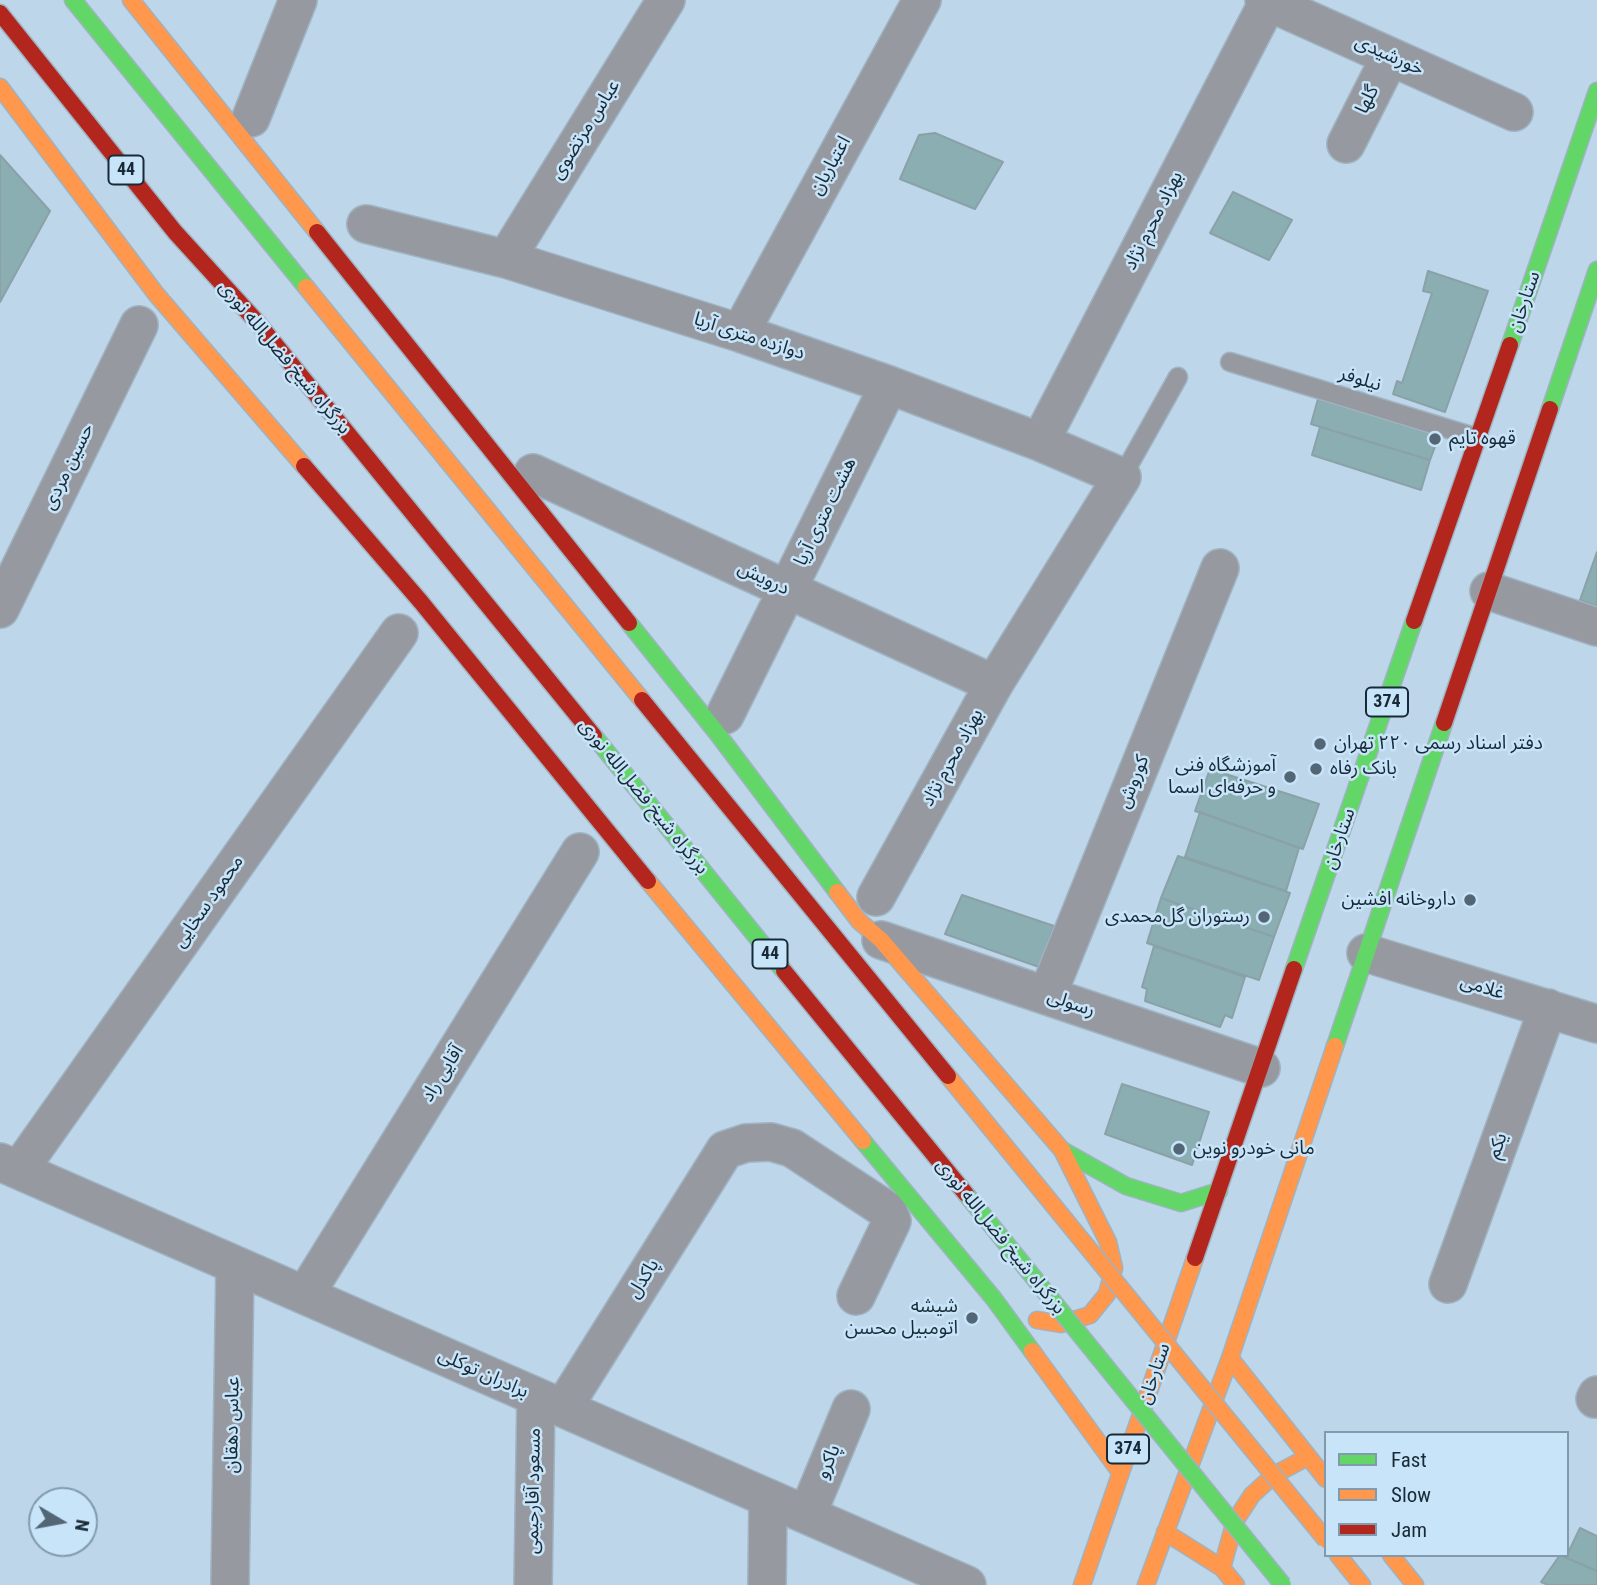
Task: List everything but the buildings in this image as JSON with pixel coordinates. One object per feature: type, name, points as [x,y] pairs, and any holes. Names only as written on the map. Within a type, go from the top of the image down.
[{"type":"main road","points":[[73,0],[1324,1539]]},
{"type":"main road","points":[[131,0],[708,722],[859,921],[881,940],[1062,1150],[1108,1242],[1114,1268],[1107,1294],[1090,1315],[1061,1324],[1027,1317],[994,1299]]},
{"type":"main road","name":"بزرگراه شیخ فضل‌الله نوری","points":[[0,13],[176,232],[257,322],[1283,1585]]},
{"type":"main road","points":[[0,87],[156,294],[421,602],[615,842],[994,1299],[1120,1472]]},
{"type":"main road","name":"ستارخان","points":[[1082,1585],[1597,91]]},
{"type":"main road","points":[[1146,1585],[1230,1358],[1597,270]]},
{"type":"main road","points":[[1062,1150],[1126,1186],[1181,1203],[1219,1191]]},
{"type":"main road","points":[[1230,1358],[1324,1477]]},
{"type":"main road","points":[[1223,1568],[1235,1521],[1251,1496],[1274,1475],[1307,1457]]},
{"type":"main road","points":[[1165,1532],[1223,1568],[1236,1585]]},
{"type":"main road","points":[[1340,1557],[1362,1585]]},
{"type":"main road","points":[[1393,1557],[1415,1585]]},
{"type":"street","points":[[250,118],[298,0]]},
{"type":"street","name":"عباس مرتضوی","points":[[506,259],[666,0]]},
{"type":"street","name":"اعتباریان","points":[[740,333],[922,0]]},
{"type":"street","name":"خورشیدی","points":[[1267,1],[1514,112]]},
{"type":"street","name":"بهزاد محرم نژاد","points":[[1040,442],[1267,1]]},
{"type":"street","name":"گلها","points":[[1346,144],[1390,57]]},
{"type":"street","name":"دوازده متری آریا","points":[[366,224],[506,259],[740,333],[889,385],[1040,442],[1122,477]]},
{"type":"street","name":"حسین مردی","points":[[0,609],[139,325]]},
{"type":"street","name":"هشت متری آریا","points":[[725,715],[889,385]]},
{"type":"street","name":"درویش","points":[[533,472],[994,684]]},
{"type":"street","name":"بهزاد محرم نژاد","points":[[876,897],[994,684],[1122,477]]},
{"type":"street","name":"کوروش","points":[[1047,996],[1220,568]]},
{"type":"street","points":[[1489,591],[1597,627]]},
{"type":"street","name":"محمود سخایی","points":[[9,1166],[399,634]]},
{"type":"street","name":"آقایی راد","points":[[305,1295],[580,852]]},
{"type":"street","name":"رسولی","points":[[881,940],[1261,1068]]},
{"type":"street","name":"غلامی","points":[[1366,953],[1597,1024]]},
{"type":"street","name":"یکم","points":[[1448,1284],[1548,1009]]},
{"type":"street","name":"پاکدل","points":[[549,1402],[725,1150],[746,1143],[771,1142],[792,1148],[888,1211],[892,1221],[856,1296]]},
{"type":"street","name":"برادران توکلی","points":[[9,1166],[967,1585]]},
{"type":"street","name":"عباس دهقان","points":[[230,1585],[235,1265]]},
{"type":"street","name":"مسعود آقارحیمی","points":[[533,1585],[549,1402]]},
{"type":"street","name":"پاکرو","points":[[807,1515],[851,1409]]},
{"type":"street","points":[[767,1585],[768,1498]]},
{"type":"lane","name":"نیلوفر","points":[[1230,362],[1478,438]]},
{"type":"lane","points":[[1122,477],[1178,377]]},
{"type":"traffic: fast","points":[[73,0],[306,287]]},
{"type":"traffic: fast","points":[[1510,345],[1597,91]]},
{"type":"traffic: fast","points":[[1550,409],[1597,270]]},
{"type":"traffic: fast","points":[[1294,969],[1414,621]]},
{"type":"traffic: fast","points":[[629,623],[717,733],[837,892]]},
{"type":"traffic: fast","points":[[1335,1046],[1444,723]]},
{"type":"traffic: fast","points":[[594,736],[784,971]]},
{"type":"traffic: fast","points":[[863,1141],[994,1299],[1032,1351]]},
{"type":"traffic: fast","points":[[1062,1150],[1126,1186],[1181,1203],[1219,1191]]},
{"type":"traffic: fast","points":[[966,1194],[1283,1585]]},
{"type":"traffic: slow","points":[[131,0],[317,232]]},
{"type":"traffic: slow","points":[[0,87],[156,294],[304,466]]},
{"type":"traffic: slow","points":[[306,287],[642,700]]},
{"type":"traffic: slow","points":[[648,881],[863,1141]]},
{"type":"traffic: slow","points":[[837,892],[859,921],[881,940],[1062,1150],[1108,1242],[1114,1268],[1107,1294],[1090,1315],[1061,1324],[1037,1320]]},
{"type":"traffic: slow","points":[[1146,1585],[1230,1358],[1335,1046]]},
{"type":"traffic: slow","points":[[948,1076],[1324,1538]]},
{"type":"traffic: slow","points":[[1082,1585],[1195,1258]]},
{"type":"traffic: slow","points":[[1032,1351],[1120,1472]]},
{"type":"traffic: slow","points":[[1230,1358],[1324,1476]]},
{"type":"traffic: slow","points":[[1222,1568],[1235,1521],[1252,1495],[1274,1475],[1302,1460]]},
{"type":"traffic: slow","points":[[1165,1532],[1222,1568],[1236,1585]]},
{"type":"traffic: slow","points":[[1340,1557],[1362,1585]]},
{"type":"traffic: slow","points":[[1393,1557],[1415,1585]]},
{"type":"traffic: jam","points":[[0,13],[175,232],[257,322]]},
{"type":"traffic: jam","points":[[317,232],[629,623]]},
{"type":"traffic: jam","points":[[257,322],[594,736]]},
{"type":"traffic: jam","points":[[1414,621],[1510,345]]},
{"type":"traffic: jam","points":[[1444,723],[1550,409]]},
{"type":"traffic: jam","points":[[304,466],[421,602],[648,881]]},
{"type":"traffic: jam","points":[[642,700],[948,1076]]},
{"type":"traffic: jam","points":[[1195,1258],[1294,969]]},
{"type":"traffic: jam","points":[[784,971],[966,1194]]},
{"type":"place","name":"قهوه تایم","points":[[1435,439]]},
{"type":"place","name":"دفتر اسناد رسمی ۲۲۰ تهران","points":[[1320,744]]},
{"type":"place","name":"بانک رفاه","points":[[1316,769]]},
{"type":"place","name":"آموزشگاه فنی و حرفه‌ای اسما","points":[[1290,777]]},
{"type":"place","name":"داروخانه افشین","points":[[1470,900]]},
{"type":"place","name":"رستوران گل‌محمدی","points":[[1264,917]]},
{"type":"place","name":"مانی خودرو نوین","points":[[1179,1149]]},
{"type":"place","name":"شیشه اتومبیل محسن","points":[[972,1318]]}]
